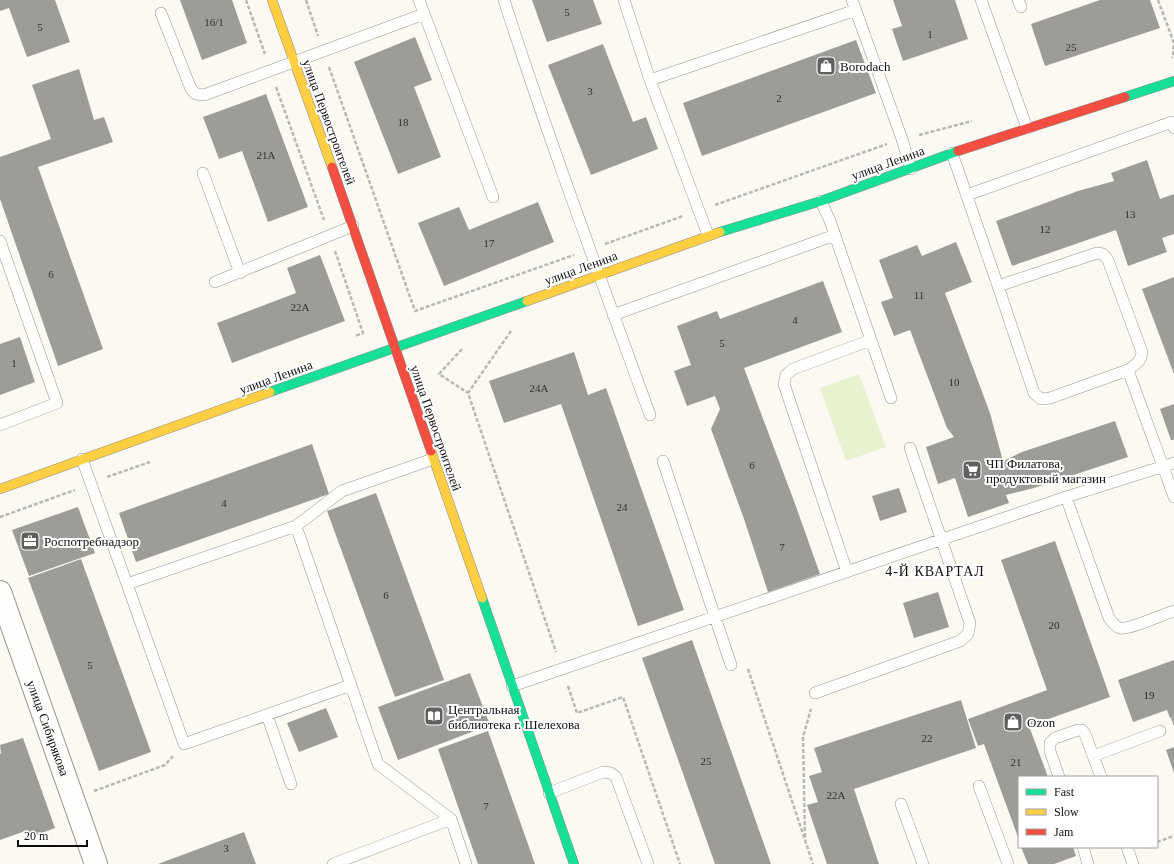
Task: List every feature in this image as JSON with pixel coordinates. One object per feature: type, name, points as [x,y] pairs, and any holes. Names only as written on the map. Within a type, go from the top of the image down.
[{"type":"street","name":"улица Первостроителей","points":[[272,0],[353,226],[574,864]]},
{"type":"street","name":"улица Ленина","points":[[0,489],[708,235],[821,200],[911,169],[952,153],[1174,81]]},
{"type":"street","name":"улица Сибирякова","points":[[0,592],[96,864]]},
{"type":"lane","points":[[419,0],[493,197]]},
{"type":"lane","points":[[504,0],[530,81],[598,275],[650,415]]},
{"type":"lane","points":[[624,0],[650,80],[708,235]]},
{"type":"lane","points":[[981,0],[1028,128]]},
{"type":"lane","points":[[650,80],[854,5],[902,139],[911,169]]},
{"type":"lane","points":[[161,13],[191,89],[196,94],[204,95],[424,14]]},
{"type":"lane","points":[[967,195],[1172,122],[1174,128]]},
{"type":"lane","points":[[952,153],[1034,393],[1041,399],[1050,398],[1128,370],[1141,358],[1142,352],[1108,260],[1103,254],[1097,254],[998,286]]},
{"type":"lane","points":[[203,173],[240,273]]},
{"type":"lane","points":[[821,200],[835,235],[891,398]]},
{"type":"lane","points":[[215,282],[353,226]]},
{"type":"lane","points":[[613,315],[835,235]]},
{"type":"lane","points":[[0,241],[57,403],[0,425]]},
{"type":"lane","points":[[847,572],[784,384],[786,375],[793,369],[871,340]]},
{"type":"lane","points":[[1128,370],[1174,497]]},
{"type":"lane","points":[[815,693],[960,640],[968,634],[970,623],[910,448]]},
{"type":"lane","points":[[82,459],[184,744],[351,685]]},
{"type":"lane","points":[[127,584],[296,526],[342,491],[433,459]]},
{"type":"lane","points":[[663,461],[731,665]]},
{"type":"lane","points":[[512,686],[1066,497],[1174,463]]},
{"type":"lane","points":[[1066,497],[1109,618],[1114,624],[1120,628],[1128,628],[1174,611]]},
{"type":"lane","points":[[296,526],[378,764],[451,819],[466,864]]},
{"type":"lane","points":[[267,715],[291,784]]},
{"type":"lane","points":[[1059,776],[1050,751],[1050,742],[1055,738],[1078,730],[1082,730],[1085,734],[1101,776]]},
{"type":"lane","points":[[1094,756],[1160,731]]},
{"type":"lane","points":[[549,793],[603,772],[611,773],[616,777],[648,864]]},
{"type":"lane","points":[[979,786],[1008,864]]},
{"type":"lane","points":[[901,804],[923,864]]},
{"type":"lane","points":[[333,864],[451,819]]},
{"type":"lane","points":[[1082,848],[1088,864]]},
{"type":"lane","points":[[1127,848],[1133,864]]},
{"type":"path","points":[[306,0],[415,311],[902,139],[976,120]]},
{"type":"path","points":[[1158,0],[1174,43],[1174,56],[1168,61]]},
{"type":"path","points":[[468,393],[511,332]]},
{"type":"path","points":[[461,349],[439,374],[468,393],[577,713],[623,697],[680,864]]},
{"type":"path","points":[[0,517],[151,462]]},
{"type":"path","points":[[731,665],[746,663],[813,864]]},
{"type":"path","points":[[805,839],[803,737],[815,693]]},
{"type":"path","points":[[73,799],[165,765],[184,744]]},
{"type":"path","points":[[1158,842],[1174,836]]},
{"type":"green space","points":[[859,374],[886,447],[846,461],[820,388]]},
{"type":"building","points":[[0,0],[55,0],[70,42],[27,57],[9,8],[0,11]]},
{"type":"building","points":[[180,0],[232,0],[247,43],[202,60]]},
{"type":"building","points":[[532,0],[593,0],[602,24],[547,42]]},
{"type":"building","points":[[893,0],[955,0],[968,39],[903,61],[892,29],[902,26]]},
{"type":"building","points":[[1100,0],[1150,0],[1160,28],[1045,66],[1031,24]]},
{"type":"building","points":[[415,37],[432,80],[414,87],[441,157],[398,174],[354,62]]},
{"type":"building","points":[[856,40],[876,93],[702,156],[683,103]]},
{"type":"building","points":[[603,44],[633,122],[646,117],[658,149],[591,175],[548,65]]},
{"type":"building","points":[[79,69],[94,120],[104,117],[113,142],[38,167],[103,349],[58,366],[0,199],[0,157],[51,139],[32,85]]},
{"type":"building","points":[[266,94],[308,207],[268,222],[242,151],[219,159],[203,117]]},
{"type":"building","points":[[1147,160],[1160,199],[1174,194],[1174,234],[1162,238],[1167,252],[1128,266],[1116,230],[1012,266],[996,221],[1078,191],[1114,181],[1111,173]]},
{"type":"building","points":[[538,202],[554,242],[444,286],[418,223],[459,207],[469,230]]},
{"type":"building","points":[[956,242],[972,282],[945,293],[990,413],[1003,461],[1022,452],[1115,421],[1128,457],[1034,488],[1006,495],[1009,503],[968,517],[955,478],[938,484],[926,447],[954,437],[947,428],[910,330],[894,336],[881,302],[893,298],[879,260],[917,245],[922,256]]},
{"type":"building","points":[[320,255],[345,321],[232,363],[217,323],[296,293],[287,268]]},
{"type":"building","points":[[1174,277],[1174,374],[1142,289]]},
{"type":"building","points":[[823,281],[842,332],[744,368],[820,574],[768,592],[744,519],[711,429],[720,409],[715,396],[687,406],[674,371],[691,365],[677,326],[717,311],[720,319]]},
{"type":"building","points":[[20,337],[35,382],[0,395],[0,344]]},
{"type":"building","points":[[574,352],[588,395],[606,388],[684,610],[638,626],[561,404],[504,423],[489,381]]},
{"type":"building","points":[[1174,404],[1174,440],[1171,440],[1160,409]]},
{"type":"building","points":[[312,444],[329,494],[136,562],[119,513]]},
{"type":"building","points":[[899,488],[907,512],[880,521],[872,496]]},
{"type":"building","points":[[376,493],[444,680],[395,697],[327,511]]},
{"type":"building","points":[[78,507],[95,553],[29,576],[12,530]]},
{"type":"building","points":[[1055,541],[1110,697],[1029,726],[1048,776],[1018,776],[1018,837],[984,744],[978,746],[968,719],[1047,690],[1001,560]]},
{"type":"building","points":[[81,559],[151,752],[99,771],[28,578]]},
{"type":"building","points":[[938,592],[949,627],[914,638],[903,603]]},
{"type":"building","points":[[692,640],[771,864],[715,864],[642,658]]},
{"type":"building","points":[[1174,660],[1174,717],[1170,718],[1167,710],[1133,722],[1118,680]]},
{"type":"building","name":"Центральная библиотека г. Шелехова","points":[[470,673],[490,725],[398,760],[378,707]]},
{"type":"building","points":[[961,700],[976,748],[854,789],[879,864],[827,864],[807,805],[818,802],[809,776],[822,772],[814,748]]},
{"type":"building","points":[[326,708],[338,737],[299,752],[287,723]]},
{"type":"building","points":[[1174,717],[1174,726],[1171,718]]},
{"type":"building","points":[[488,731],[535,864],[478,864],[438,749]]},
{"type":"building","points":[[23,738],[55,828],[31,837],[28,830],[0,840],[0,745]]},
{"type":"building","points":[[1174,747],[1174,773],[1166,750]]},
{"type":"building","points":[[244,832],[256,864],[158,864]]},
{"type":"building","points":[[1021,848],[1073,848],[1076,856],[1054,864],[1028,864]]},
{"type":"traffic: fast","points":[[1125,97],[1174,81]]},
{"type":"traffic: fast","points":[[720,232],[821,201],[958,151]]},
{"type":"traffic: fast","points":[[270,392],[527,301]]},
{"type":"traffic: fast","points":[[482,598],[574,864]]},
{"type":"traffic: slow","points":[[272,0],[332,167]]},
{"type":"traffic: slow","points":[[527,301],[720,232]]},
{"type":"traffic: slow","points":[[0,489],[270,392]]},
{"type":"traffic: slow","points":[[431,451],[482,598]]},
{"type":"traffic: jam","points":[[958,151],[1125,97]]},
{"type":"traffic: jam","points":[[332,167],[431,451]]},
{"type":"place","name":"Borodach","points":[[826,66]]},
{"type":"place","name":"ЧП Филатова, продуктовый магазин","points":[[972,470]]},
{"type":"place","name":"Роспотребнадзор","points":[[30,541]]},
{"type":"place","name":"Центральная библиотека г. Шелехова","points":[[434,716]]},
{"type":"place","name":"Ozon","points":[[1013,722]]},
{"type":"district","name":"4-Й КВАРТАЛ","points":[[935,571]]}]
